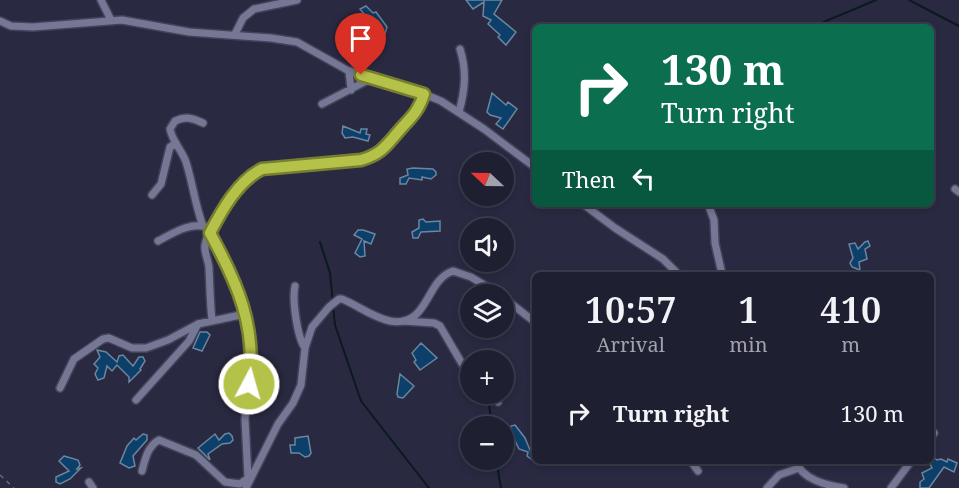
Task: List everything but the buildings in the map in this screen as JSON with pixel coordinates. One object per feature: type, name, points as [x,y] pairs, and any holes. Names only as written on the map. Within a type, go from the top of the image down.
[{"type":"street","points":[[101,0],[111,20]]},
{"type":"street","points":[[235,34],[243,18],[254,9],[297,0]]},
{"type":"street","points":[[0,21],[21,27],[122,20],[189,32],[235,34],[297,42],[349,71],[424,94],[459,112],[532,165]]},
{"type":"street","points":[[459,112],[466,71],[460,49]]},
{"type":"street","points":[[349,71],[351,90]]},
{"type":"street","points":[[322,104],[372,78]]},
{"type":"street","points":[[212,320],[209,266],[205,246],[210,233],[230,200],[254,174],[262,169],[361,160],[374,155],[389,144],[398,131],[414,116],[424,94]]},
{"type":"street","points":[[203,123],[192,118],[175,121],[170,129],[186,161],[196,209],[203,226],[210,233],[235,282],[245,314],[253,358],[246,412],[249,478]]},
{"type":"street","points":[[152,195],[160,184],[170,147],[176,143]]},
{"type":"street","points":[[587,207],[663,259],[676,272]]},
{"type":"street","points":[[709,207],[714,220],[715,243],[722,272]]},
{"type":"street","points":[[158,241],[186,228],[203,226]]},
{"type":"street","points":[[402,321],[422,309],[440,280],[453,271],[483,284]]},
{"type":"street","points":[[295,286],[293,300],[304,348]]},
{"type":"street","points":[[246,488],[249,478],[301,385],[304,348],[308,336],[316,320],[339,299],[346,300],[361,310],[393,321],[434,323],[440,326],[460,360]]},
{"type":"street","points":[[514,306],[532,320]]},
{"type":"street","points":[[60,388],[74,359],[103,339],[109,338],[132,348],[146,348],[168,340],[198,324],[245,314]]},
{"type":"street","points":[[136,400],[184,347],[198,324]]},
{"type":"street","points":[[142,471],[149,450],[159,440],[196,455],[225,482],[240,484],[249,478]]},
{"type":"street","points":[[693,464],[698,471]]},
{"type":"street","points":[[767,488],[779,475],[797,464],[813,479],[844,488]]},
{"type":"street","points":[[891,488],[909,464]]},
{"type":"path","points":[[0,475],[14,488]]},
{"type":"waterway","points":[[820,24],[876,0]]},
{"type":"waterway","points":[[909,0],[959,26]]},
{"type":"waterway","points":[[320,242],[330,273],[335,325],[361,401],[429,488]]},
{"type":"waterway","points":[[489,404],[491,416]]},
{"type":"waterway","points":[[498,470],[501,488]]},
{"type":"route","points":[[249,384],[253,358],[240,294],[210,233],[230,200],[249,178],[262,169],[361,160],[374,155],[389,144],[398,131],[414,116],[424,94],[361,75]]}]
